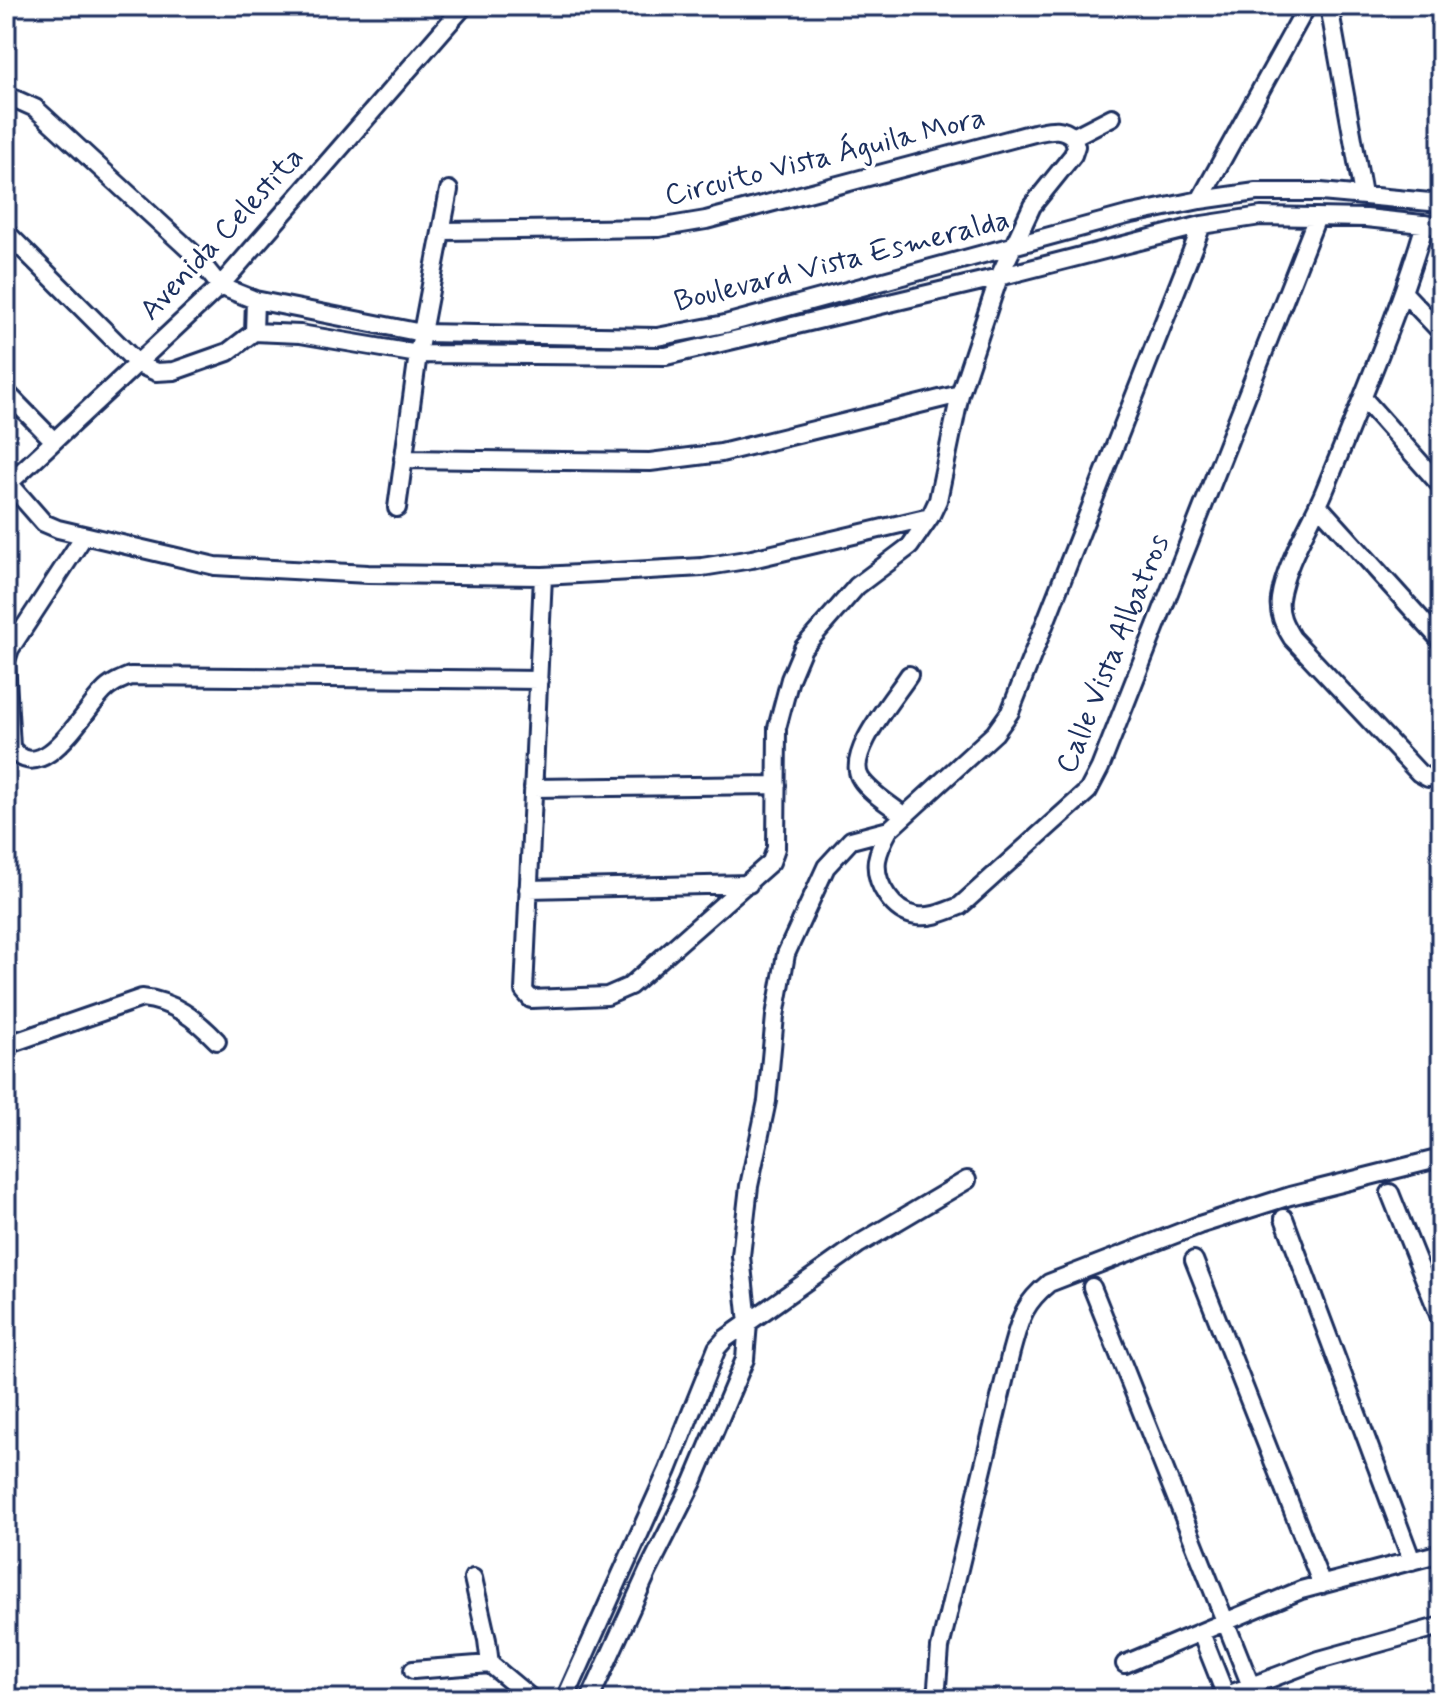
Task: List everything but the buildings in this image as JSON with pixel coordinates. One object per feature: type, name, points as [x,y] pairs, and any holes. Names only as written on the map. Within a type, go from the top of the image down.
[{"type":"street","name":"Avenida Celestita","points":[[8,485],[220,286],[464,6]]},
{"type":"street","points":[[1200,200],[1307,6]]},
{"type":"street","points":[[1329,6],[1363,195]]},
{"type":"street","points":[[6,102],[15,99],[35,108],[196,256],[220,286]]},
{"type":"street","points":[[543,576],[524,991],[531,999],[607,996],[619,993],[771,862],[776,848],[777,728],[790,679],[803,648],[857,586],[910,546],[930,517],[938,500],[960,394],[1011,247],[1032,206],[1073,155],[1076,146],[1073,137],[1112,117]]},
{"type":"street","name":"Circuito Vista Águila Mora","points":[[442,231],[658,228],[706,220],[1034,133],[1057,129],[1073,137]]},
{"type":"street","points":[[397,508],[418,354],[449,190]]},
{"type":"street","name":"Boulevard Vista Esmeralda","points":[[220,286],[255,300],[422,333],[657,337],[725,324],[1127,215],[1200,200],[1256,192],[1363,195],[1441,203]]},
{"type":"street","name":"Boulevard Vista Esmeralda","points":[[254,332],[300,334],[418,354],[666,356],[1202,225],[1261,216],[1366,218],[1433,225]]},
{"type":"street","name":"Calle Vista Albatros","points":[[889,830],[877,862],[887,896],[898,909],[915,916],[934,916],[960,906],[1088,791],[1100,768],[1317,217]]},
{"type":"street","points":[[590,1699],[648,1571],[693,1482],[745,1359],[748,1323],[741,1256],[749,1186],[767,1101],[775,1016],[786,954],[826,867],[851,840],[889,830],[995,733],[1010,712],[1202,225]]},
{"type":"street","points":[[1433,225],[1284,582],[1279,601],[1280,615],[1292,638],[1419,773],[1428,778],[1441,777]]},
{"type":"street","points":[[6,232],[138,364],[156,372],[174,371],[228,352],[254,332],[255,300]]},
{"type":"street","points":[[1405,294],[1441,332]]},
{"type":"street","points":[[6,392],[53,440]]},
{"type":"street","points":[[403,459],[650,462],[721,453],[960,394]]},
{"type":"street","points":[[1363,398],[1441,486]]},
{"type":"street","points":[[8,485],[44,523],[84,536],[215,566],[368,574],[543,576],[702,567],[752,559],[930,517]]},
{"type":"street","points":[[1318,505],[1441,641]]},
{"type":"street","points":[[84,536],[10,649],[6,661],[11,747],[18,756],[28,761],[40,759],[53,751],[105,689],[130,676],[539,680]]},
{"type":"street","points":[[904,816],[861,780],[856,767],[862,745],[909,675]]},
{"type":"street","points":[[533,788],[777,785]]},
{"type":"street","points":[[528,889],[749,884]]},
{"type":"street","points":[[6,1045],[142,998],[157,999],[173,1006],[201,1024],[217,1041]]},
{"type":"street","points":[[936,1699],[935,1684],[943,1632],[1011,1352],[1022,1313],[1031,1298],[1049,1283],[1199,1225],[1290,1196],[1441,1158]]},
{"type":"street","points":[[565,1699],[668,1470],[717,1348],[859,1244],[967,1180]]},
{"type":"street","points":[[1390,1193],[1441,1320]]},
{"type":"street","points":[[1284,1218],[1412,1561]]},
{"type":"street","points":[[1194,1260],[1322,1585]]},
{"type":"street","points":[[1092,1287],[1251,1686]]},
{"type":"street","points":[[1125,1664],[1301,1590],[1441,1553]]},
{"type":"street","points":[[473,1578],[490,1664],[532,1699]]},
{"type":"street","points":[[1201,1633],[1222,1697],[1319,1660],[1441,1626]]},
{"type":"street","points":[[413,1670],[490,1664]]}]
